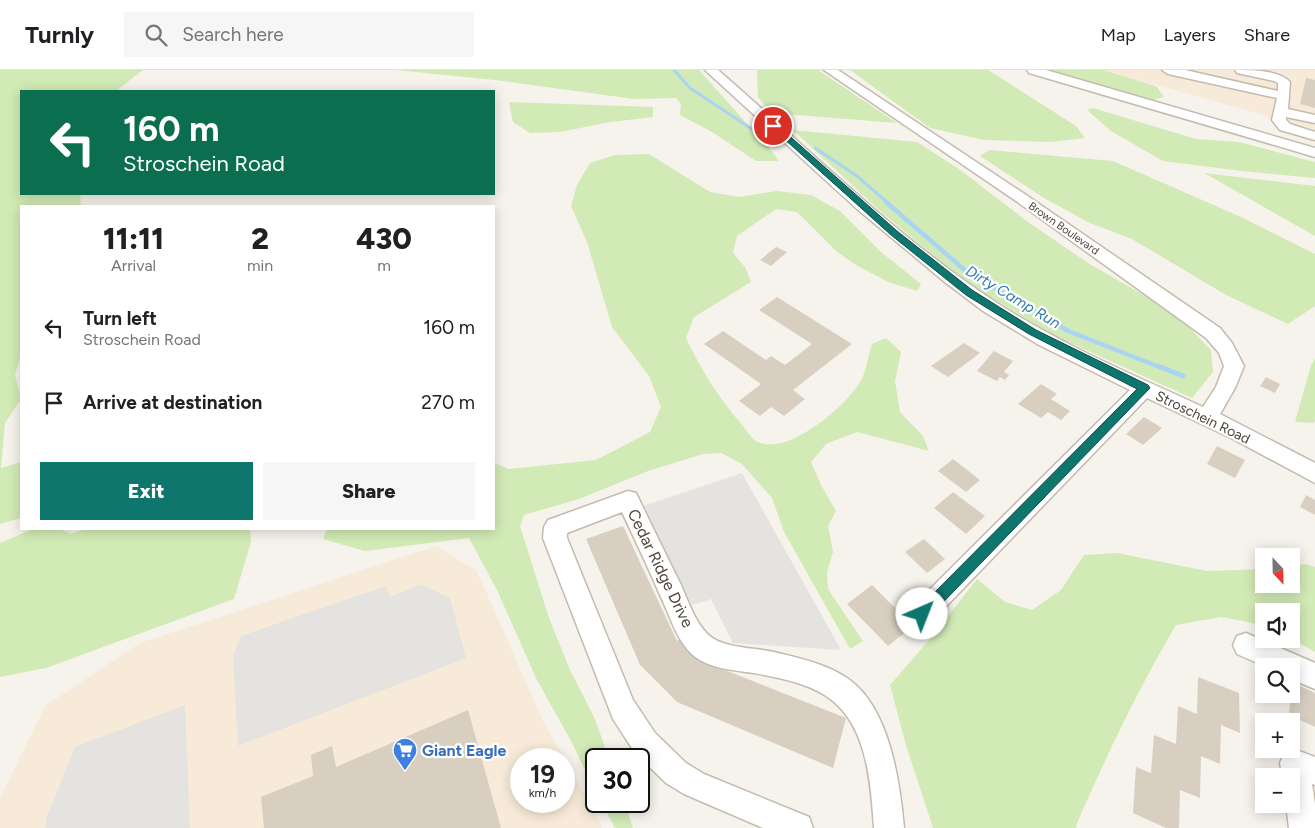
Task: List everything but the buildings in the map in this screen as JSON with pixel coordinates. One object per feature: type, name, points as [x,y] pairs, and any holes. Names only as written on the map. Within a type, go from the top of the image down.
[{"type":"street","name":"Stroschein Road","points":[[711,70],[894,233],[951,280],[988,306],[1032,332],[1313,469]]},
{"type":"street","name":"Brown Boulevard","points":[[830,70],[1021,198],[1213,333],[1224,345],[1234,366],[1225,388],[1207,418]]},
{"type":"street","points":[[1033,70],[1315,153]]},
{"type":"street","points":[[1168,70],[1284,96]]},
{"type":"street","points":[[1242,70],[1278,78],[1284,82],[1284,96],[1278,120],[1285,126],[1315,136]]},
{"type":"street","points":[[1280,111],[1315,119]]},
{"type":"street","points":[[922,614],[1144,388]]},
{"type":"street","name":"Cedar Ridge Drive","points":[[798,828],[694,784],[676,773],[645,743],[623,709],[555,538],[556,527],[562,523],[628,500],[688,626],[703,646],[723,656],[782,667],[829,683],[843,691],[852,700],[862,716],[873,740],[885,790],[889,828]]},
{"type":"street","points":[[1246,644],[1315,676]]},
{"type":"street","points":[[1304,828],[1294,763],[1315,771]]},
{"type":"shaded area","points":[[1103,70],[1315,70],[1315,143],[1307,141],[1274,123],[1267,116]]},
{"type":"shaded area","points":[[742,473],[841,650],[733,643],[711,599],[692,605],[643,506]]},
{"type":"shaded area","points":[[436,546],[477,571],[544,723],[558,748],[510,748],[510,813],[575,813],[575,778],[585,795],[585,813],[595,813],[602,828],[0,828],[0,798],[45,706],[140,643]]},
{"type":"shaded area","points":[[421,584],[450,598],[466,658],[238,746],[233,656],[241,636],[386,586],[390,597]]},
{"type":"shaded area","points":[[185,705],[190,828],[45,828],[47,816],[75,747]]},
{"type":"green space","points":[[0,70],[143,70],[117,90],[20,90],[20,195],[80,195],[81,205],[20,205],[20,358],[15,375],[20,400],[5,423],[1,468],[20,462],[20,518],[0,524]]},
{"type":"green space","points":[[396,70],[699,70],[775,155],[778,161],[756,161],[712,132],[680,115],[681,104],[676,98],[634,99],[495,80]]},
{"type":"green space","points":[[757,70],[818,70],[897,123],[771,113],[758,97]]},
{"type":"green space","points":[[850,70],[988,70],[1076,126],[1085,138],[1051,142],[984,140],[930,128]]},
{"type":"green space","points":[[1045,70],[1103,70],[1156,86],[1164,97],[1147,101]]},
{"type":"green space","points":[[509,102],[653,107],[653,117],[610,122],[560,132],[530,133],[513,122]]},
{"type":"green space","points":[[1093,108],[1196,139],[1239,142],[1315,162],[1315,178],[1163,161],[1111,131],[1087,110]]},
{"type":"green space","points":[[793,130],[917,142],[959,169],[1028,222],[1088,263],[1175,313],[1211,350],[1213,372],[1192,398],[1055,336],[984,293],[939,260],[879,210]]},
{"type":"green space","points":[[989,150],[1113,161],[1241,217],[1315,254],[1315,306],[1288,324],[1226,295],[1132,239],[1090,223],[1044,198],[980,156]]},
{"type":"green space","points":[[649,154],[710,192],[739,197],[777,191],[811,195],[840,211],[881,252],[921,284],[917,291],[888,282],[856,265],[836,251],[797,212],[776,209],[737,236],[733,253],[745,267],[751,282],[694,317],[686,338],[698,362],[727,406],[753,439],[768,444],[782,443],[798,437],[827,417],[859,384],[872,344],[886,338],[901,352],[895,381],[900,412],[923,436],[929,451],[857,432],[826,444],[811,462],[821,485],[836,511],[828,526],[833,552],[827,572],[828,589],[863,641],[850,649],[784,532],[772,498],[742,464],[721,453],[703,454],[648,471],[579,499],[524,515],[520,526],[549,618],[570,670],[595,719],[605,748],[585,748],[585,770],[575,748],[536,678],[497,590],[469,538],[365,551],[323,539],[327,530],[495,530],[495,463],[509,469],[596,460],[650,432],[661,407],[649,376],[612,327],[587,242],[571,206],[577,185],[590,163],[615,155]]},
{"type":"green space","points":[[1204,173],[1315,186],[1315,236]]},
{"type":"green space","points":[[1315,359],[1315,420],[1314,423],[1295,422],[1311,365]]},
{"type":"green space","points":[[31,530],[62,530],[71,534],[83,530],[250,530],[251,542],[234,599],[46,668],[0,677],[0,543]]},
{"type":"green space","points":[[1117,553],[1207,571],[1255,569],[1255,593],[1300,593],[1300,565],[1306,564],[1315,567],[1315,652],[1300,643],[1300,603],[1255,603],[1255,623],[1221,617],[1176,625],[1124,722],[1076,828],[933,828],[906,745],[890,685],[930,639],[977,579],[1005,602],[1032,610],[1061,590],[1084,555]]},
{"type":"green space","points":[[607,813],[628,813],[633,828],[615,828]]},
{"type":"waterway","name":"Dirty Camp Run","points":[[674,70],[690,88],[776,145]]},
{"type":"waterway","name":"Dirty Camp Run","points":[[815,148],[857,176],[888,203]]},
{"type":"waterway","name":"Dirty Camp Run","points":[[886,202],[967,272],[1068,331],[1162,368]]},
{"type":"waterway","name":"Dirty Camp Run","points":[[1158,366],[1183,376]]},
{"type":"place","name":"Giant Eagle","points":[[405,771]]},
{"type":"route","points":[[773,126],[894,233],[969,293],[1032,332],[1144,388],[922,614]]}]
